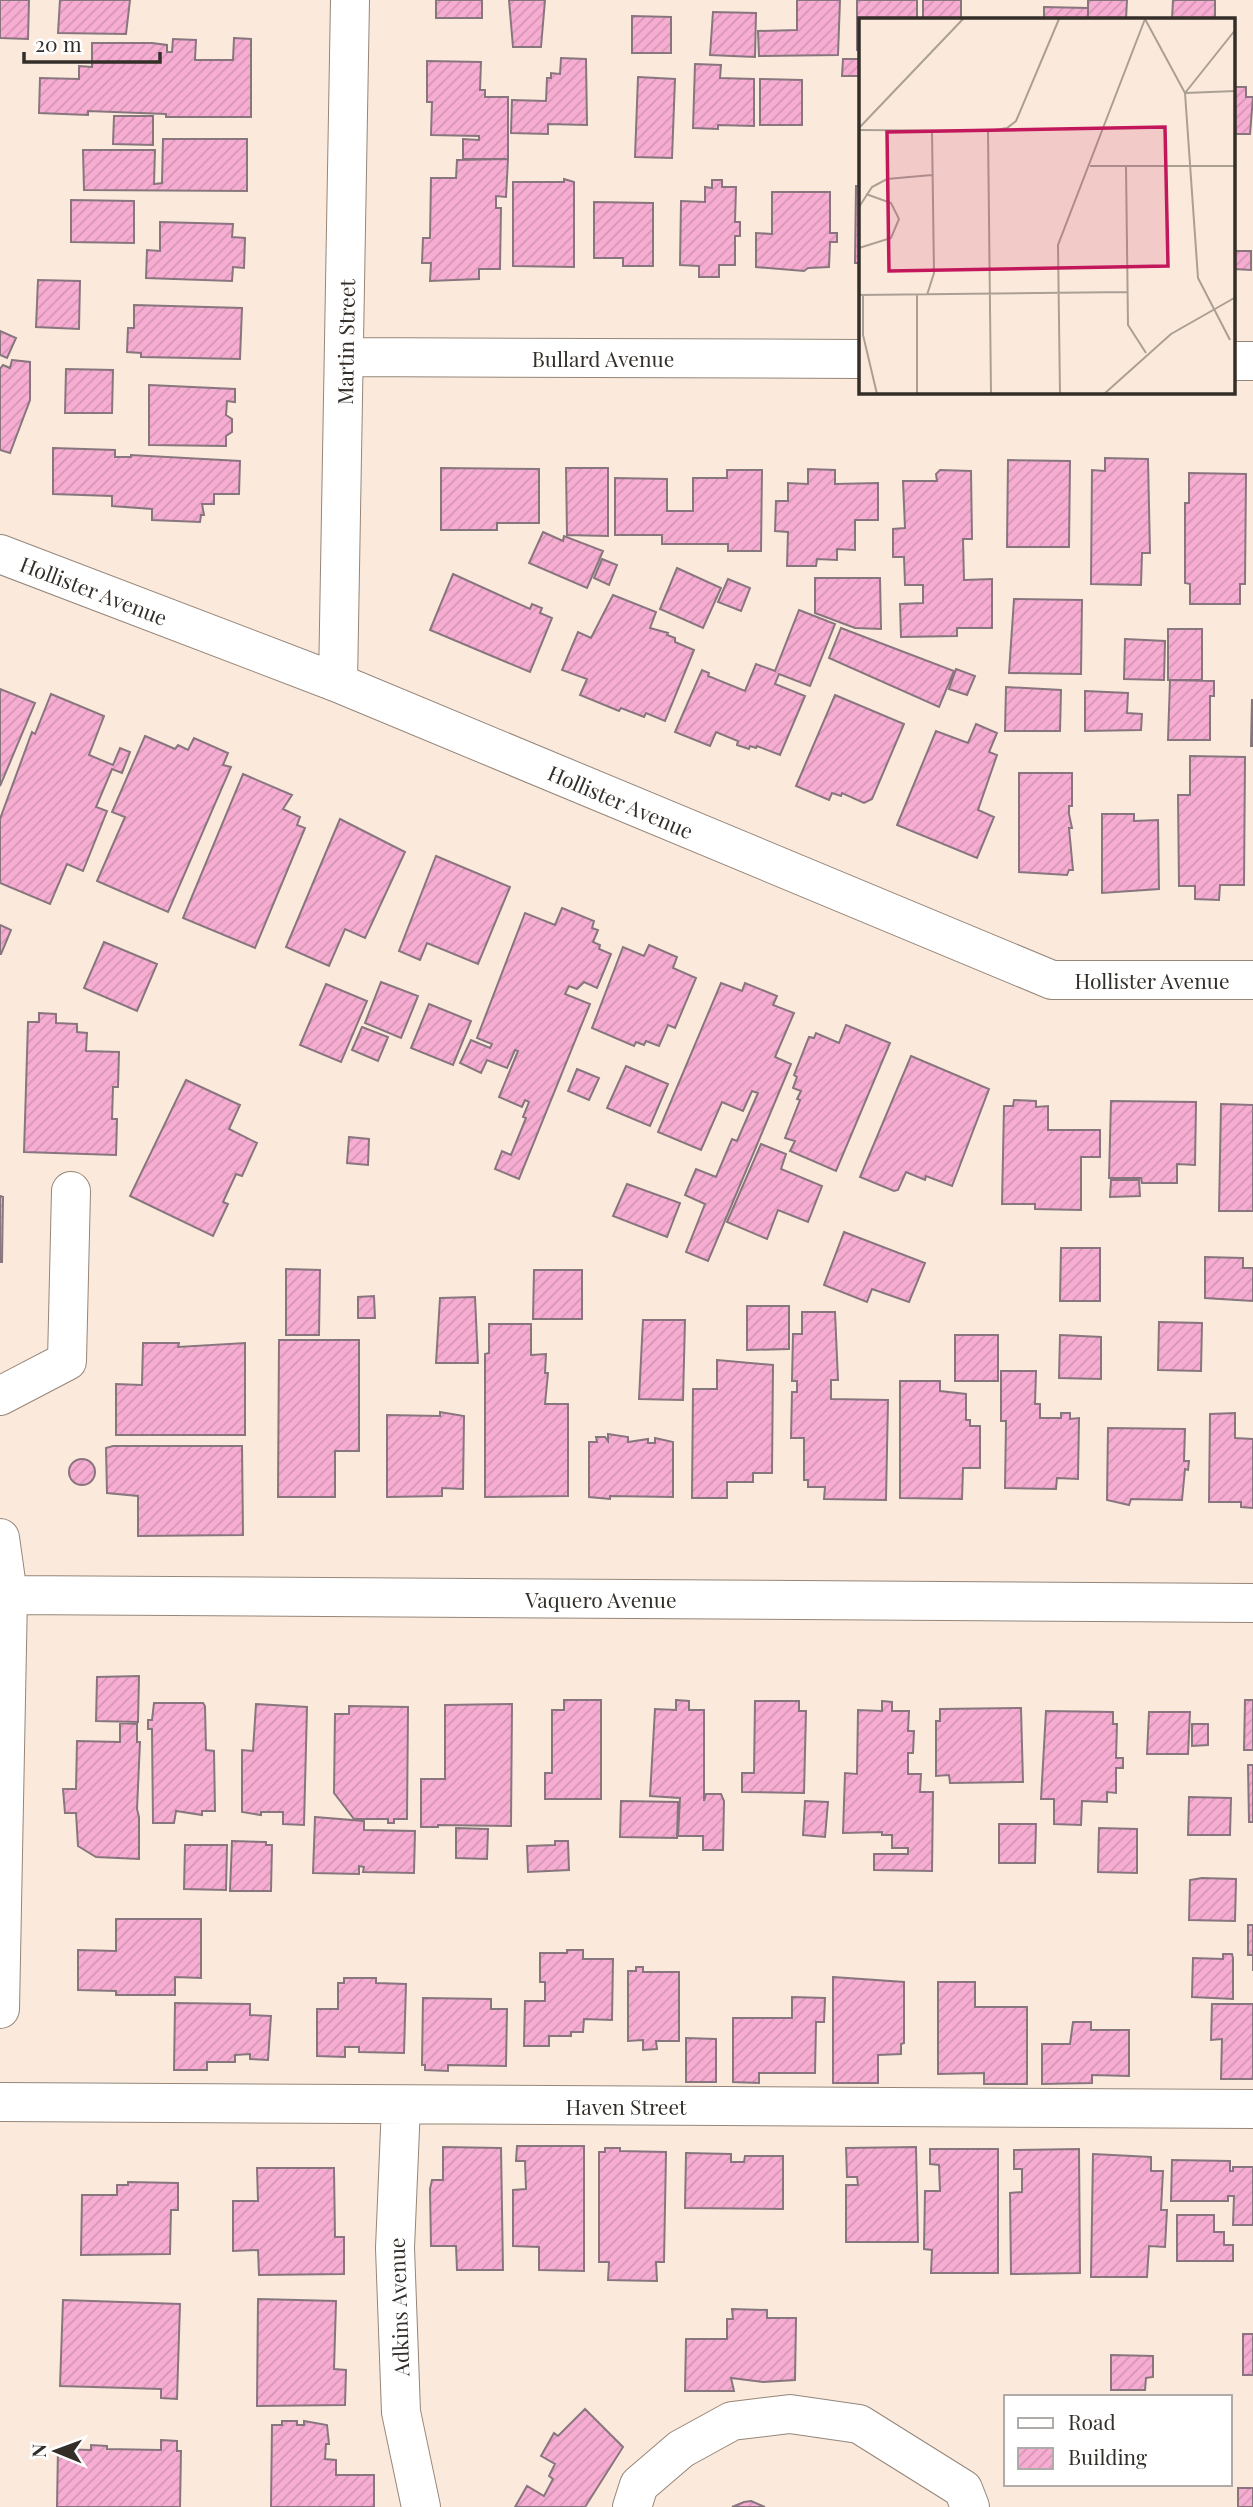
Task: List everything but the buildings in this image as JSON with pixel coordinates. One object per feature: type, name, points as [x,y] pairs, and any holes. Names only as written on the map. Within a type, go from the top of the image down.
[{"type":"street","name":"Martin Street","points":[[338,683],[350,0]]},
{"type":"street","name":"Bullard Avenue","points":[[345,357],[859,359]]},
{"type":"street","name":"Hollister Avenue","points":[[0,554],[338,683],[1052,980],[1253,980]]},
{"type":"street","points":[[0,1396],[67,1361],[71,1191]]},
{"type":"street","points":[[0,1538],[8,1595],[0,2010]]},
{"type":"street","name":"Vaquero Avenue","points":[[8,1595],[1253,1603]]},
{"type":"street","name":"Haven Street","points":[[0,2102],[1253,2109]]},
{"type":"street","name":"Adkins Avenue","points":[[401,2105],[394,2248],[401,2412],[421,2507]]},
{"type":"street","points":[[632,2507],[639,2485],[681,2449],[732,2421],[790,2414],[859,2424],[963,2489],[970,2507]]}]
